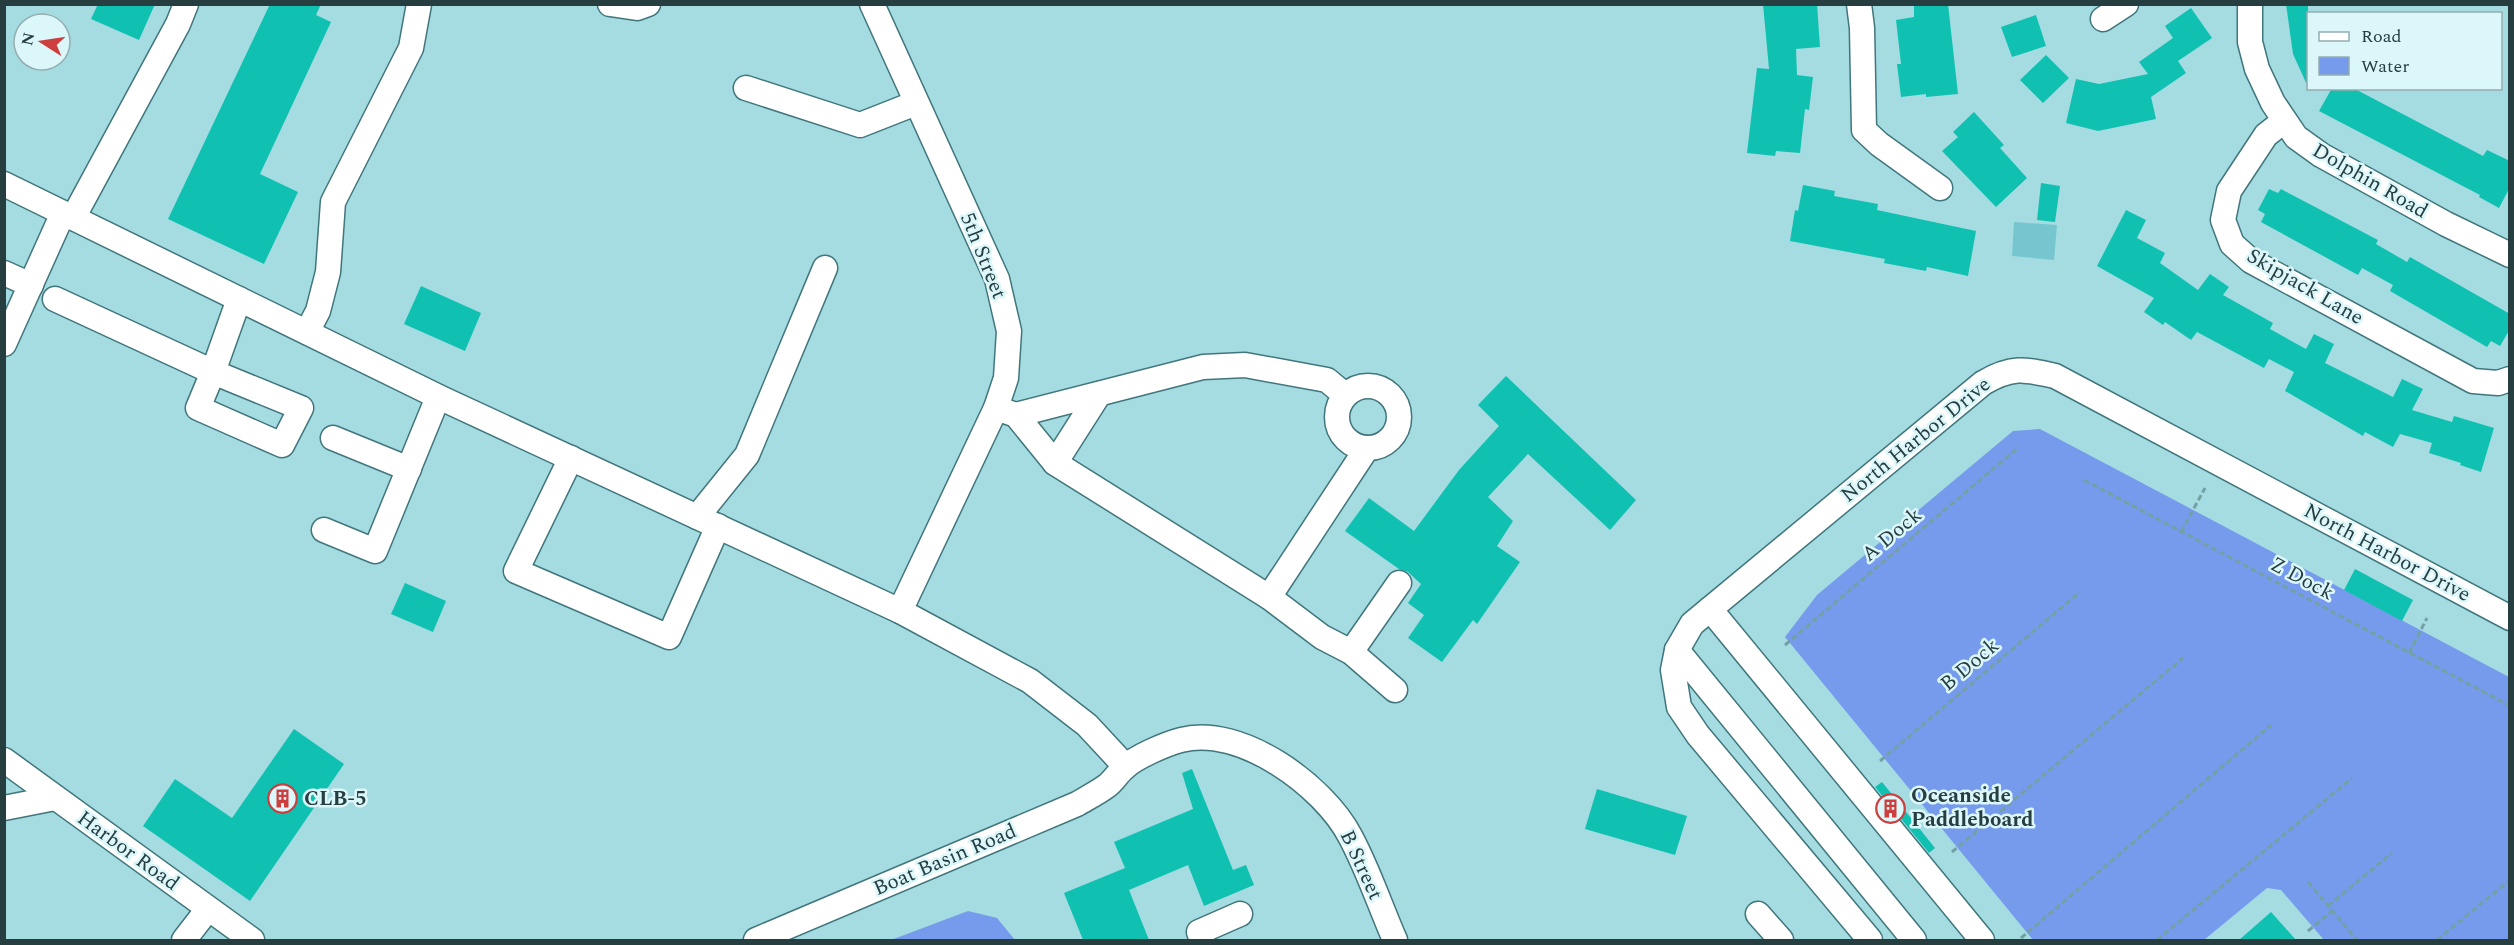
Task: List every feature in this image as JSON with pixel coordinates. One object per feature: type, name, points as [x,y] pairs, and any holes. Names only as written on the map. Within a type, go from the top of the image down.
[{"type":"street","points":[[4,344],[31,285],[178,24],[186,4]]},
{"type":"street","points":[[307,332],[318,311],[328,272],[333,202],[411,48],[420,4]]},
{"type":"street","points":[[610,4],[637,8],[648,4]]},
{"type":"street","name":"5th Street","points":[[872,4],[997,279],[1009,331],[1006,412],[900,611]]},
{"type":"street","points":[[1859,4],[1862,28],[1864,130],[1879,144],[1940,188]]},
{"type":"street","points":[[2103,19],[2126,4]]},
{"type":"street","name":"Dolphin Road","points":[[2250,4],[2250,42],[2257,69],[2284,121],[2296,137],[2321,155],[2446,224],[2510,255]]},
{"type":"street","points":[[746,88],[860,125],[916,103]]},
{"type":"street","name":"Skipjack Lane","points":[[2284,121],[2266,135],[2229,191],[2223,220],[2232,244],[2251,261],[2473,381],[2498,383],[2510,379]]},
{"type":"street","points":[[4,184],[438,397],[900,611],[1030,681],[1087,725],[1125,766]]},
{"type":"street","points":[[571,458],[516,572],[669,637],[708,521],[747,455],[825,268]]},
{"type":"street","points":[[4,273],[31,285]]},
{"type":"street","points":[[55,299],[213,372],[239,299]]},
{"type":"street","points":[[1006,412],[1099,394],[1203,367],[1245,365],[1327,380],[1345,395]]},
{"type":"street","name":"North Harbor Drive","points":[[1870,940],[1698,735],[1678,706],[1673,670],[1677,650],[1692,624],[1983,383],[2001,373],[2022,369],[2055,376],[2510,618]]},
{"type":"street","points":[[1374,386],[1389,393],[1395,400],[1400,419],[1393,437],[1377,447],[1367,448],[1349,442],[1339,428],[1337,410],[1345,395],[1358,387],[1374,386]]},
{"type":"street","points":[[1055,463],[1099,394]]},
{"type":"street","points":[[324,530],[375,551],[438,397]]},
{"type":"street","points":[[1006,412],[1055,463],[1269,597],[1322,637],[1351,652],[1395,690]]},
{"type":"street","points":[[333,438],[409,469]]},
{"type":"street","points":[[1269,597],[1367,448]]},
{"type":"street","points":[[1351,652],[1399,583]]},
{"type":"street","points":[[1710,609],[1983,940]]},
{"type":"street","points":[[1677,650],[1914,940]]},
{"type":"street","name":"B Street","points":[[1125,766],[1182,740],[1210,737],[1255,750],[1297,776],[1326,804],[1350,834],[1395,940]]},
{"type":"street","name":"Harbor Road","points":[[4,760],[252,940]]},
{"type":"street","name":"Boat Basin Road","points":[[756,940],[1077,804],[1108,785],[1125,766]]},
{"type":"street","points":[[4,808],[55,798]]},
{"type":"street","points":[[184,940],[208,909]]},
{"type":"street","points":[[1202,940],[1199,932],[1240,914]]},
{"type":"street","points":[[1758,914],[1781,940]]},
{"type":"path","name":"A Dock","points":[[1785,645],[2019,447]]},
{"type":"path","name":"Z Dock","points":[[2084,480],[2510,706]]},
{"type":"path","points":[[2181,532],[2205,488]]},
{"type":"path","name":"B Dock","points":[[1880,761],[2080,592]]},
{"type":"path","points":[[2409,652],[2427,618]]},
{"type":"path","points":[[1952,852],[2183,658]]},
{"type":"path","points":[[2021,938],[2271,724]]},
{"type":"path","points":[[2157,940],[2352,778]]},
{"type":"path","points":[[2328,906],[2392,853]]},
{"type":"path","points":[[2437,940],[2510,880]]},
{"type":"path","points":[[2308,882],[2357,940]]},
{"type":"path","points":[[2308,932],[2331,912]]},
{"type":"shaded area","points":[[2014,222],[2057,225],[2054,260],[2012,256]]},
{"type":"water","points":[[2040,429],[2509,677],[2509,940],[2324,940],[2281,890],[2267,888],[2204,940],[2033,940],[1785,637],[1817,595],[2013,431]]},
{"type":"water","points":[[968,911],[997,918],[1015,940],[891,940]]},
{"type":"building","points":[[98,4],[155,4],[139,40],[91,19]]},
{"type":"building","points":[[270,4],[321,4],[316,15],[331,22],[260,174],[298,192],[264,264],[168,219]]},
{"type":"building","points":[[1763,4],[1817,4],[1820,47],[1796,49],[1797,75],[1813,77],[1809,110],[1805,109],[1800,153],[1776,151],[1775,156],[1747,153],[1757,68],[1769,69]]},
{"type":"building","points":[[1914,4],[1948,4],[1958,94],[1901,97],[1897,64],[1901,64],[1896,20],[1914,17]]},
{"type":"building","points":[[2286,4],[2308,4],[2307,85],[2293,54]]},
{"type":"building","points":[[2191,8],[2212,38],[2178,61],[2186,73],[2151,97],[2156,119],[2098,131],[2066,123],[2076,79],[2099,84],[2148,74],[2139,62],[2173,38],[2165,26]]},
{"type":"building","points":[[2036,15],[2046,46],[2012,57],[2001,27]]},
{"type":"building","points":[[2046,55],[2069,78],[2043,103],[2020,80]]},
{"type":"building","points":[[2331,90],[2357,90],[2483,156],[2487,150],[2510,161],[2510,187],[2499,208],[2479,197],[2480,195],[2319,111]]},
{"type":"building","points":[[1974,112],[2004,145],[2000,148],[2027,178],[1996,207],[1942,151],[1958,137],[1953,132]]},
{"type":"building","points":[[2041,183],[2060,186],[2055,222],[2037,220]]},
{"type":"building","points":[[1803,185],[1835,191],[1834,196],[1878,204],[1877,210],[1976,231],[1968,276],[1927,267],[1926,271],[1884,263],[1885,259],[1790,241],[1795,210],[1798,211]]},
{"type":"building","points":[[2269,189],[2278,193],[2281,189],[2378,240],[2376,244],[2407,262],[2410,257],[2510,314],[2510,329],[2500,346],[2491,341],[2487,347],[2390,291],[2393,285],[2362,268],[2358,275],[2261,222],[2265,214],[2258,210]]},
{"type":"building","points":[[2126,210],[2146,220],[2137,238],[2165,253],[2160,263],[2198,290],[2210,274],[2229,287],[2223,295],[2273,323],[2270,329],[2306,349],[2314,334],[2334,344],[2325,363],[2393,397],[2402,379],[2423,389],[2412,410],[2452,422],[2454,416],[2494,428],[2481,472],[2429,453],[2432,443],[2400,434],[2393,447],[2365,432],[2363,436],[2285,391],[2294,372],[2269,359],[2264,368],[2197,332],[2191,340],[2165,322],[2163,325],[2144,312],[2154,298],[2097,266]]},
{"type":"building","points":[[421,286],[481,313],[465,351],[404,324]]},
{"type":"building","points":[[1506,376],[1636,500],[1610,530],[1528,454],[1488,497],[1513,521],[1497,546],[1520,562],[1477,624],[1473,620],[1442,662],[1408,638],[1424,615],[1408,603],[1421,584],[1408,572],[1399,569],[1345,531],[1369,498],[1414,531],[1459,470],[1499,426],[1478,405]]},
{"type":"building","points":[[2355,569],[2413,600],[2402,621],[2344,590]]},
{"type":"building","points":[[405,583],[446,601],[433,632],[391,614]]},
{"type":"building","name":"CLB-5","points":[[294,729],[344,764],[250,901],[143,826],[175,779],[232,818]]},
{"type":"building","points":[[1192,769],[1233,870],[1246,865],[1254,885],[1204,906],[1188,865],[1129,890],[1149,940],[1083,940],[1064,893],[1125,868],[1114,842],[1193,809],[1182,773]]},
{"type":"building","points":[[1882,782],[1935,848],[1929,853],[1875,787]]},
{"type":"building","points":[[1597,789],[1687,816],[1675,855],[1585,829]]},
{"type":"building","points":[[2271,912],[2296,940],[2239,940]]},
{"type":"place","name":"CLB-5","points":[[283,799]]},
{"type":"place","name":"Oceanside Paddleboard","points":[[1890,808]]}]
